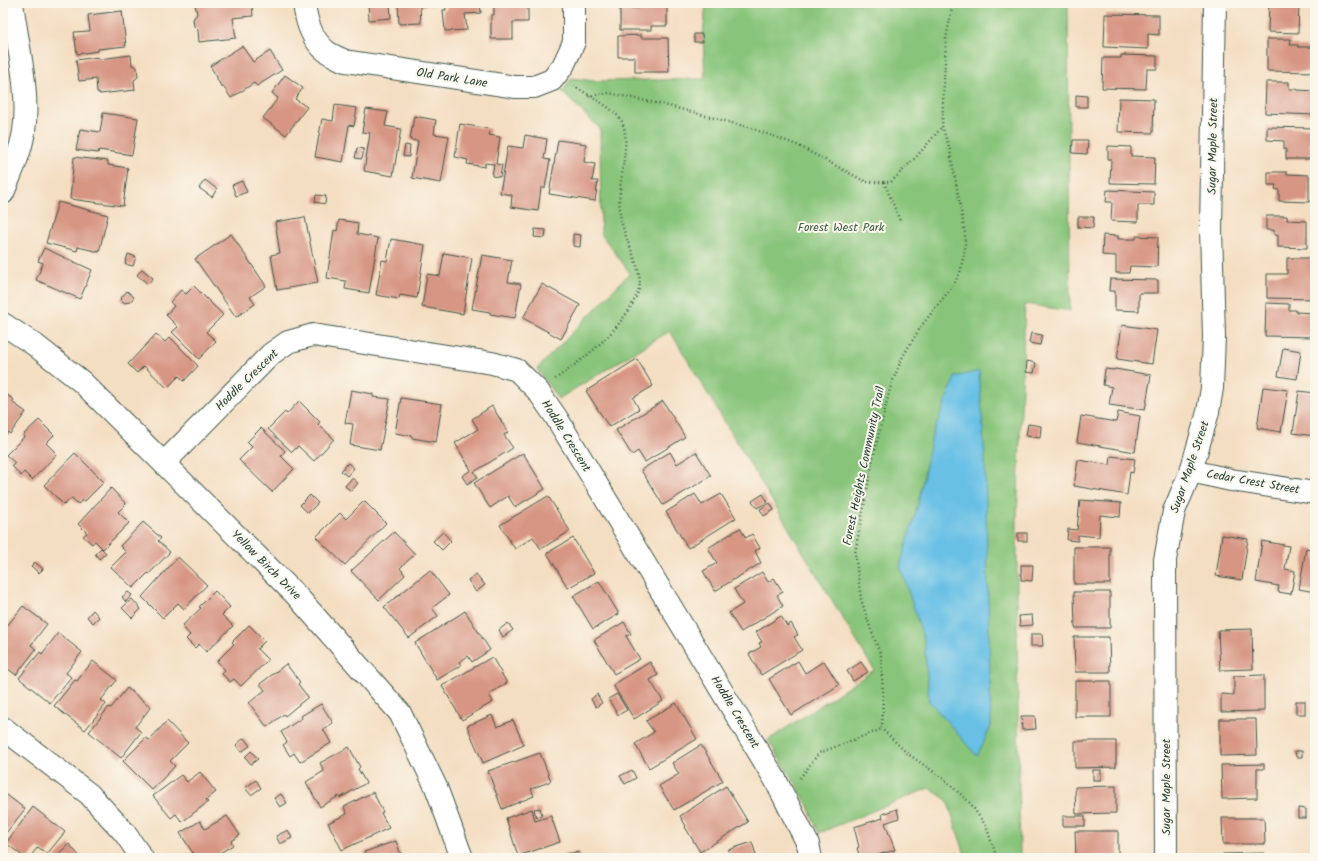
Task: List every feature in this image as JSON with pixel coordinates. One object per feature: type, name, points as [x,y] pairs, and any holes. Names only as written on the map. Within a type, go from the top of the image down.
[{"type":"street","points":[[3,193],[14,165],[24,132],[25,104],[12,3]]},
{"type":"street","name":"Old Park Lane","points":[[304,3],[306,16],[312,35],[326,51],[345,61],[515,88],[534,87],[552,80],[563,66],[574,42],[574,3]]},
{"type":"street","name":"Sugar Maple Street","points":[[1166,858],[1165,560],[1174,511],[1191,471],[1208,412],[1212,388],[1214,336],[1212,229],[1215,3]]},
{"type":"street","name":"Yellow Birch Drive","points":[[3,324],[35,345],[82,382],[296,595],[400,713],[436,787],[462,858]]},
{"type":"street","name":"Hoddle Crescent","points":[[164,463],[271,354],[288,342],[313,335],[492,363],[517,370],[538,391],[556,417],[775,779],[808,844],[811,858]]},
{"type":"street","name":"Cedar Crest Street","points":[[1191,471],[1230,480],[1315,493]]},
{"type":"street","points":[[3,728],[89,794],[124,832],[142,858]]},
{"type":"path","name":"Forest Heights Community Trail","points":[[882,728],[883,695],[881,656],[861,599],[855,553],[873,458],[891,385],[903,356],[922,325],[952,287],[960,273],[965,250],[965,233],[950,150],[942,126],[946,39],[953,3]]},
{"type":"path","points":[[554,380],[572,367],[614,331],[626,316],[639,291],[640,282],[619,208],[626,131],[620,118],[612,110],[574,86]]},
{"type":"path","points":[[588,96],[609,93],[669,106],[751,128],[797,145],[866,182],[891,182],[917,156],[942,126]]},
{"type":"path","points":[[884,182],[900,221]]},
{"type":"path","points":[[799,779],[819,753],[882,728],[908,754],[944,780],[970,803],[986,826],[997,858]]},
{"type":"green space","name":"Forest West Park","points":[[706,3],[1068,3],[1070,311],[1025,304],[1017,521],[1020,858],[966,858],[947,800],[929,788],[819,833],[808,806],[796,784],[768,740],[874,670],[670,331],[558,399],[537,369],[630,273],[601,234],[600,129],[562,92],[572,78],[593,81],[705,79],[703,36]]},
{"type":"water","points":[[979,371],[985,459],[991,726],[977,756],[929,701],[924,640],[900,566],[918,504],[932,436],[955,377]]},
{"type":"building","points":[[252,3],[253,16],[233,18],[236,38],[199,42],[198,30],[194,26],[193,19],[197,14],[195,4]]},
{"type":"building","points":[[368,3],[390,3],[391,18],[369,20]]},
{"type":"building","points":[[398,3],[435,3],[436,5],[420,6],[421,23],[399,24]]},
{"type":"building","points":[[446,3],[480,3],[481,13],[465,14],[467,30],[445,31],[443,10],[446,10]]},
{"type":"building","points":[[494,3],[528,3],[528,22],[513,22],[513,39],[491,39],[491,15],[494,15]]},
{"type":"building","points":[[640,3],[667,3],[667,26],[651,26],[651,30],[620,30],[620,8],[640,8]]},
{"type":"building","points":[[1269,3],[1299,3],[1298,33],[1268,32]]},
{"type":"building","points":[[122,11],[126,46],[98,49],[98,51],[77,54],[74,32],[90,31],[88,15]]},
{"type":"building","points":[[1105,14],[1159,15],[1159,35],[1148,34],[1148,49],[1104,47]]},
{"type":"building","points":[[694,34],[702,34],[703,42],[694,42]]},
{"type":"building","points":[[641,35],[641,38],[668,38],[669,72],[635,72],[635,57],[618,57],[618,36]]},
{"type":"building","points":[[1312,37],[1315,37],[1315,72],[1267,71],[1267,39],[1291,39],[1290,45],[1298,45],[1298,47],[1312,47]]},
{"type":"building","points":[[242,46],[253,62],[270,51],[282,70],[257,86],[254,83],[231,98],[223,86],[221,86],[210,66]]},
{"type":"building","points":[[131,55],[132,65],[137,67],[138,77],[134,80],[135,90],[100,94],[97,92],[96,79],[79,81],[76,60]]},
{"type":"building","points":[[1121,55],[1157,56],[1157,69],[1147,69],[1146,89],[1102,88],[1103,58],[1121,58]]},
{"type":"building","points":[[285,75],[303,88],[295,99],[307,107],[286,135],[263,118],[278,98],[272,93]]},
{"type":"building","points":[[1266,82],[1289,82],[1289,89],[1315,91],[1315,115],[1265,113]]},
{"type":"building","points":[[1076,95],[1087,96],[1087,107],[1076,107]]},
{"type":"building","points":[[1119,98],[1154,99],[1153,133],[1118,132]]},
{"type":"building","points":[[335,105],[357,108],[354,126],[349,125],[343,162],[315,157],[322,119],[333,121]]},
{"type":"building","points":[[366,109],[388,112],[385,126],[401,129],[393,176],[364,171],[370,133],[362,132]]},
{"type":"building","points":[[103,113],[138,118],[132,155],[99,150],[98,153],[76,150],[80,129],[100,132]]},
{"type":"building","points":[[414,116],[436,120],[434,134],[449,136],[441,183],[412,178],[418,141],[410,140]]},
{"type":"building","points":[[460,124],[490,129],[489,135],[500,137],[496,164],[502,165],[500,177],[492,176],[494,164],[485,163],[485,167],[467,164],[468,160],[455,157]]},
{"type":"building","points":[[1267,127],[1315,128],[1315,140],[1310,140],[1310,159],[1286,159],[1284,141],[1267,140]]},
{"type":"building","points":[[525,135],[547,139],[544,159],[550,160],[545,188],[541,188],[538,211],[511,207],[512,195],[500,193],[508,146],[523,148]]},
{"type":"building","points":[[558,140],[586,144],[584,162],[595,164],[592,181],[598,181],[595,201],[549,194]]},
{"type":"building","points":[[1073,140],[1088,140],[1087,154],[1072,153]]},
{"type":"building","points":[[405,145],[410,146],[409,157],[403,156]]},
{"type":"building","points":[[1108,146],[1131,147],[1131,156],[1155,157],[1154,184],[1110,183],[1111,159],[1108,159]]},
{"type":"building","points":[[357,148],[364,149],[362,159],[355,158]]},
{"type":"building","points":[[74,157],[108,161],[108,165],[128,168],[123,206],[70,199]]},
{"type":"building","points":[[1268,172],[1287,172],[1287,174],[1309,175],[1309,202],[1279,201],[1279,190],[1275,189],[1276,185],[1268,185]]},
{"type":"building","points":[[205,180],[217,189],[212,197],[199,188]]},
{"type":"building","points":[[242,181],[247,192],[236,196],[232,185]]},
{"type":"building","points":[[1107,190],[1154,192],[1154,205],[1138,205],[1138,222],[1111,221],[1112,202],[1106,202]]},
{"type":"building","points":[[316,195],[326,196],[325,204],[315,202]]},
{"type":"building","points":[[58,202],[108,215],[99,252],[78,247],[77,251],[46,243]]},
{"type":"building","points":[[1266,216],[1287,216],[1287,220],[1307,221],[1307,248],[1278,247],[1278,235],[1274,235],[1274,230],[1266,230]]},
{"type":"building","points":[[305,217],[318,283],[277,290],[271,255],[280,253],[275,222]]},
{"type":"building","points":[[1078,217],[1094,217],[1093,228],[1078,227]]},
{"type":"building","points":[[339,220],[358,223],[357,234],[378,238],[369,293],[345,289],[346,281],[327,278],[334,230],[337,231]]},
{"type":"building","points":[[535,229],[546,230],[545,238],[534,237]]},
{"type":"building","points":[[231,234],[266,286],[250,297],[255,304],[236,317],[195,259]]},
{"type":"building","points":[[573,234],[581,235],[580,247],[573,246]]},
{"type":"building","points":[[1103,235],[1118,236],[1118,239],[1136,239],[1136,236],[1158,237],[1157,267],[1130,266],[1129,273],[1116,273],[1116,256],[1102,255]]},
{"type":"building","points":[[391,239],[425,245],[417,298],[400,295],[399,299],[376,295],[382,260],[387,261]]},
{"type":"building","points":[[44,248],[92,270],[80,299],[36,280],[43,263],[38,261]]},
{"type":"building","points":[[444,253],[472,258],[463,314],[422,307],[427,274],[440,276]]},
{"type":"building","points":[[128,254],[136,257],[133,266],[125,264]]},
{"type":"building","points":[[482,255],[512,260],[508,282],[521,284],[515,318],[490,314],[490,312],[472,309]]},
{"type":"building","points":[[1287,258],[1312,258],[1312,269],[1315,269],[1315,299],[1267,298],[1267,274],[1287,274]]},
{"type":"building","points":[[142,269],[153,278],[148,284],[137,275]]},
{"type":"building","points":[[1110,279],[1158,280],[1158,293],[1139,293],[1139,311],[1115,310],[1115,291],[1109,291]]},
{"type":"building","points":[[542,284],[580,305],[561,339],[523,318]]},
{"type":"building","points":[[194,286],[223,315],[206,332],[216,341],[199,359],[172,332],[178,327],[166,315],[174,306],[170,302],[181,290],[186,294]]},
{"type":"building","points":[[127,291],[134,297],[130,302],[123,303],[120,299]]},
{"type":"building","points":[[1266,303],[1289,304],[1289,310],[1315,313],[1315,337],[1265,336]]},
{"type":"building","points":[[1122,325],[1157,330],[1152,364],[1117,359]]},
{"type":"building","points":[[1031,333],[1042,335],[1040,345],[1029,343]]},
{"type":"building","points":[[156,334],[165,342],[170,337],[198,366],[184,381],[179,376],[167,388],[144,366],[137,373],[128,364]]},
{"type":"building","points":[[1283,348],[1301,351],[1297,379],[1278,376]]},
{"type":"building","points":[[637,359],[653,386],[633,398],[639,409],[609,427],[586,391]]},
{"type":"building","points":[[1027,361],[1036,363],[1034,373],[1026,372]]},
{"type":"building","points":[[1105,369],[1115,369],[1151,375],[1145,410],[1109,405],[1112,387],[1103,385]]},
{"type":"building","points":[[1263,387],[1288,390],[1281,432],[1257,428]]},
{"type":"building","points":[[351,390],[373,394],[373,397],[390,399],[380,450],[350,445],[353,424],[345,423]]},
{"type":"building","points":[[1299,391],[1315,393],[1315,436],[1293,433]]},
{"type":"building","points":[[3,392],[14,400],[12,402],[26,412],[10,434],[8,432],[3,439]]},
{"type":"building","points":[[401,398],[442,404],[436,442],[412,438],[412,436],[395,433]]},
{"type":"building","points":[[299,401],[320,422],[318,424],[334,439],[314,461],[298,446],[292,452],[268,429],[285,412],[287,414]]},
{"type":"building","points":[[663,401],[685,437],[645,462],[638,451],[632,455],[616,430]]},
{"type":"building","points":[[492,406],[508,432],[504,435],[513,448],[474,472],[478,477],[467,484],[462,476],[471,470],[455,443],[478,429],[472,419]]},
{"type":"building","points":[[1118,412],[1140,416],[1135,452],[1077,442],[1081,416],[1116,422]]},
{"type":"building","points":[[39,420],[54,435],[46,443],[57,454],[32,480],[24,472],[21,476],[12,466],[15,463],[6,455],[24,437],[23,435]]},
{"type":"building","points":[[1028,424],[1041,426],[1040,438],[1026,436]]},
{"type":"building","points":[[261,428],[285,451],[281,456],[294,469],[272,492],[239,460],[252,447],[247,442]]},
{"type":"building","points":[[670,452],[677,464],[696,452],[711,476],[663,505],[641,470]]},
{"type":"building","points":[[75,453],[104,482],[85,501],[83,500],[78,504],[72,498],[64,505],[44,485]]},
{"type":"building","points":[[523,453],[545,489],[515,507],[508,496],[490,508],[474,483]]},
{"type":"building","points":[[1111,456],[1135,459],[1133,473],[1130,472],[1127,495],[1074,486],[1078,460],[1110,465]]},
{"type":"building","points":[[348,463],[354,468],[347,476],[341,471]]},
{"type":"building","points":[[352,478],[358,483],[351,491],[345,486]]},
{"type":"building","points":[[111,488],[126,504],[118,512],[129,523],[103,549],[95,541],[92,544],[83,536],[87,533],[78,524]]},
{"type":"building","points":[[695,494],[702,505],[721,494],[736,518],[688,548],[666,512]]},
{"type":"building","points":[[763,494],[768,502],[757,508],[752,501]]},
{"type":"building","points":[[310,495],[318,503],[308,513],[300,505]]},
{"type":"building","points":[[548,496],[570,531],[541,549],[533,537],[515,549],[500,525]]},
{"type":"building","points":[[1080,500],[1121,503],[1120,517],[1100,515],[1099,537],[1078,535],[1078,541],[1067,540],[1068,529],[1077,530]]},
{"type":"building","points":[[364,501],[386,523],[345,565],[316,537],[340,513],[346,519]]},
{"type":"building","points":[[770,503],[774,510],[764,516],[760,509]]},
{"type":"building","points":[[143,522],[161,538],[158,541],[170,552],[133,588],[111,567],[126,552],[120,546]]},
{"type":"building","points":[[740,528],[746,538],[752,534],[760,548],[755,551],[761,563],[715,591],[703,571],[717,563],[708,548]]},
{"type":"building","points":[[394,532],[415,554],[400,568],[405,575],[379,600],[351,571]]},
{"type":"building","points":[[443,532],[451,541],[442,550],[433,541]]},
{"type":"building","points":[[1018,533],[1027,533],[1027,541],[1018,541]]},
{"type":"building","points":[[1222,535],[1248,539],[1242,580],[1216,576]]},
{"type":"building","points":[[573,538],[594,573],[568,588],[547,553]]},
{"type":"building","points":[[1262,541],[1289,546],[1285,569],[1295,571],[1291,594],[1278,592],[1279,586],[1256,582]]},
{"type":"building","points":[[1074,547],[1110,547],[1110,584],[1074,584]]},
{"type":"building","points":[[101,548],[106,553],[99,559],[95,554]]},
{"type":"building","points":[[1306,548],[1315,550],[1315,592],[1299,589]]},
{"type":"building","points":[[178,557],[207,585],[184,609],[178,603],[163,618],[142,597]]},
{"type":"building","points":[[35,562],[43,569],[39,573],[31,566]]},
{"type":"building","points":[[1021,565],[1033,565],[1032,581],[1021,580]]},
{"type":"building","points":[[430,570],[449,595],[432,608],[438,616],[409,638],[384,607]]},
{"type":"building","points":[[762,572],[768,582],[774,578],[783,592],[777,595],[783,606],[741,632],[729,613],[743,604],[734,589]]},
{"type":"building","points":[[476,574],[485,585],[476,592],[468,580]]},
{"type":"building","points":[[599,581],[619,614],[593,629],[573,596]]},
{"type":"building","points":[[215,591],[230,607],[222,615],[233,626],[206,652],[199,644],[195,648],[186,639],[190,635],[182,626],[201,608],[199,607]]},
{"type":"building","points":[[128,592],[132,595],[126,602],[122,597]]},
{"type":"building","points":[[1074,592],[1110,592],[1110,628],[1075,628]]},
{"type":"building","points":[[132,599],[141,609],[132,618],[122,608]]},
{"type":"building","points":[[23,606],[47,624],[31,645],[36,649],[16,675],[3,665],[3,627],[5,625],[7,626]]},
{"type":"building","points":[[93,610],[99,617],[93,623],[87,617]]},
{"type":"building","points":[[465,611],[490,650],[472,662],[468,656],[459,662],[461,665],[437,680],[415,643]]},
{"type":"building","points":[[1032,615],[1033,625],[1020,626],[1019,616]]},
{"type":"building","points":[[781,616],[787,626],[791,623],[798,635],[794,637],[802,650],[761,675],[749,654],[761,647],[759,643],[762,642],[756,632]]},
{"type":"building","points":[[624,622],[631,634],[626,636],[640,659],[614,674],[594,640]]},
{"type":"building","points":[[508,623],[513,630],[503,637],[499,630]]},
{"type":"building","points":[[249,625],[265,641],[257,649],[268,660],[241,686],[234,679],[230,682],[221,673],[225,670],[217,661],[234,644],[232,642]]},
{"type":"building","points":[[1252,629],[1253,669],[1220,670],[1218,630]]},
{"type":"building","points":[[58,633],[82,652],[66,673],[71,677],[50,703],[19,678],[40,652],[42,654]]},
{"type":"building","points":[[1031,634],[1042,634],[1043,646],[1031,646]]},
{"type":"building","points":[[1074,637],[1109,637],[1110,672],[1075,672]]},
{"type":"building","points":[[492,657],[507,683],[489,694],[493,702],[462,720],[442,686]]},
{"type":"building","points":[[93,661],[117,680],[101,700],[106,704],[85,730],[54,706]]},
{"type":"building","points":[[798,661],[805,673],[824,661],[839,685],[791,715],[769,679]]},
{"type":"building","points":[[650,662],[658,675],[650,680],[663,701],[634,719],[613,685]]},
{"type":"building","points":[[861,662],[868,672],[853,681],[847,671]]},
{"type":"building","points":[[286,664],[300,682],[298,684],[308,697],[285,716],[284,714],[267,727],[249,703],[265,690],[260,684]]},
{"type":"building","points":[[1264,675],[1264,711],[1221,712],[1221,694],[1234,695],[1234,676]]},
{"type":"building","points":[[1075,681],[1111,681],[1111,717],[1075,717]]},
{"type":"building","points":[[127,688],[151,707],[135,727],[141,732],[121,758],[89,732],[109,707],[111,708]]},
{"type":"building","points":[[597,694],[602,703],[596,707],[591,699]]},
{"type":"building","points":[[617,694],[627,710],[618,715],[608,699]]},
{"type":"building","points":[[1296,701],[1305,701],[1305,714],[1296,714]]},
{"type":"building","points":[[676,703],[697,739],[649,768],[635,744],[654,732],[646,721]]},
{"type":"building","points":[[321,704],[333,723],[323,729],[331,743],[300,762],[294,753],[290,756],[283,745],[287,742],[281,732],[302,718],[301,716]]},
{"type":"building","points":[[492,715],[497,727],[513,720],[524,745],[483,763],[467,726]]},
{"type":"building","points":[[1021,716],[1035,716],[1036,729],[1022,730]]},
{"type":"building","points":[[1220,719],[1256,719],[1257,755],[1220,756]]},
{"type":"building","points":[[167,721],[188,743],[170,761],[175,766],[152,790],[123,761],[146,738],[149,740]]},
{"type":"building","points":[[244,738],[250,746],[241,752],[236,745]]},
{"type":"building","points":[[1075,741],[1116,741],[1116,767],[1075,768]]},
{"type":"building","points":[[701,745],[723,781],[674,810],[659,786],[679,774],[672,763]]},
{"type":"building","points":[[349,747],[360,767],[358,769],[366,783],[340,798],[339,796],[320,807],[306,782],[324,771],[320,763]]},
{"type":"building","points":[[251,751],[258,759],[251,764],[245,757]]},
{"type":"building","points":[[1295,751],[1302,751],[1302,757],[1296,757]]},
{"type":"building","points":[[540,753],[551,781],[531,789],[534,796],[502,809],[488,771]]},
{"type":"building","points":[[1264,764],[1264,769],[1257,769],[1257,798],[1222,799],[1221,765]]},
{"type":"building","points":[[632,770],[636,778],[625,784],[620,776]]},
{"type":"building","points":[[1093,770],[1101,770],[1101,780],[1093,780]]},
{"type":"building","points":[[200,772],[216,792],[206,800],[208,802],[182,822],[176,814],[171,818],[153,796],[181,775],[187,782]]},
{"type":"building","points":[[256,780],[261,788],[251,795],[245,788]]},
{"type":"building","points":[[726,786],[748,822],[700,852],[680,816]]},
{"type":"building","points":[[1116,786],[1116,813],[1076,814],[1075,787]]},
{"type":"building","points":[[373,792],[383,812],[381,813],[389,828],[342,850],[328,823],[347,814],[344,807]]},
{"type":"building","points":[[281,794],[287,803],[280,807],[274,798]]},
{"type":"building","points":[[7,795],[25,809],[3,835],[3,796],[5,797]]},
{"type":"building","points":[[33,807],[65,832],[47,854],[38,847],[29,858],[25,858],[6,843]]},
{"type":"building","points":[[540,808],[542,815],[536,817],[534,809]]},
{"type":"building","points":[[1298,808],[1306,809],[1306,818],[1298,818]]},
{"type":"building","points":[[532,809],[535,821],[551,816],[560,842],[518,856],[506,818]]},
{"type":"building","points":[[897,809],[899,818],[885,823],[895,850],[867,858],[860,858],[854,827],[883,818],[882,814]]},
{"type":"building","points":[[227,816],[240,835],[231,841],[233,845],[212,858],[196,858],[180,833],[200,821],[205,829]]},
{"type":"building","points":[[1063,816],[1085,816],[1085,826],[1063,826]]},
{"type":"building","points":[[1222,818],[1264,818],[1265,844],[1223,844]]},
{"type":"building","points":[[288,830],[292,838],[280,844],[276,836]]},
{"type":"building","points":[[1075,831],[1118,831],[1118,858],[1076,858]]},
{"type":"building","points":[[396,841],[402,858],[366,858],[364,852]]},
{"type":"building","points":[[752,842],[757,858],[723,858],[730,856],[728,850]]},
{"type":"building","points":[[69,844],[81,858],[54,858]]},
{"type":"building","points":[[579,852],[581,858],[553,858],[553,857]]},
{"type":"building","points":[[956,853],[958,858],[945,858],[945,856]]},
{"type":"building","points":[[1265,853],[1265,858],[1223,858],[1223,854]]}]
